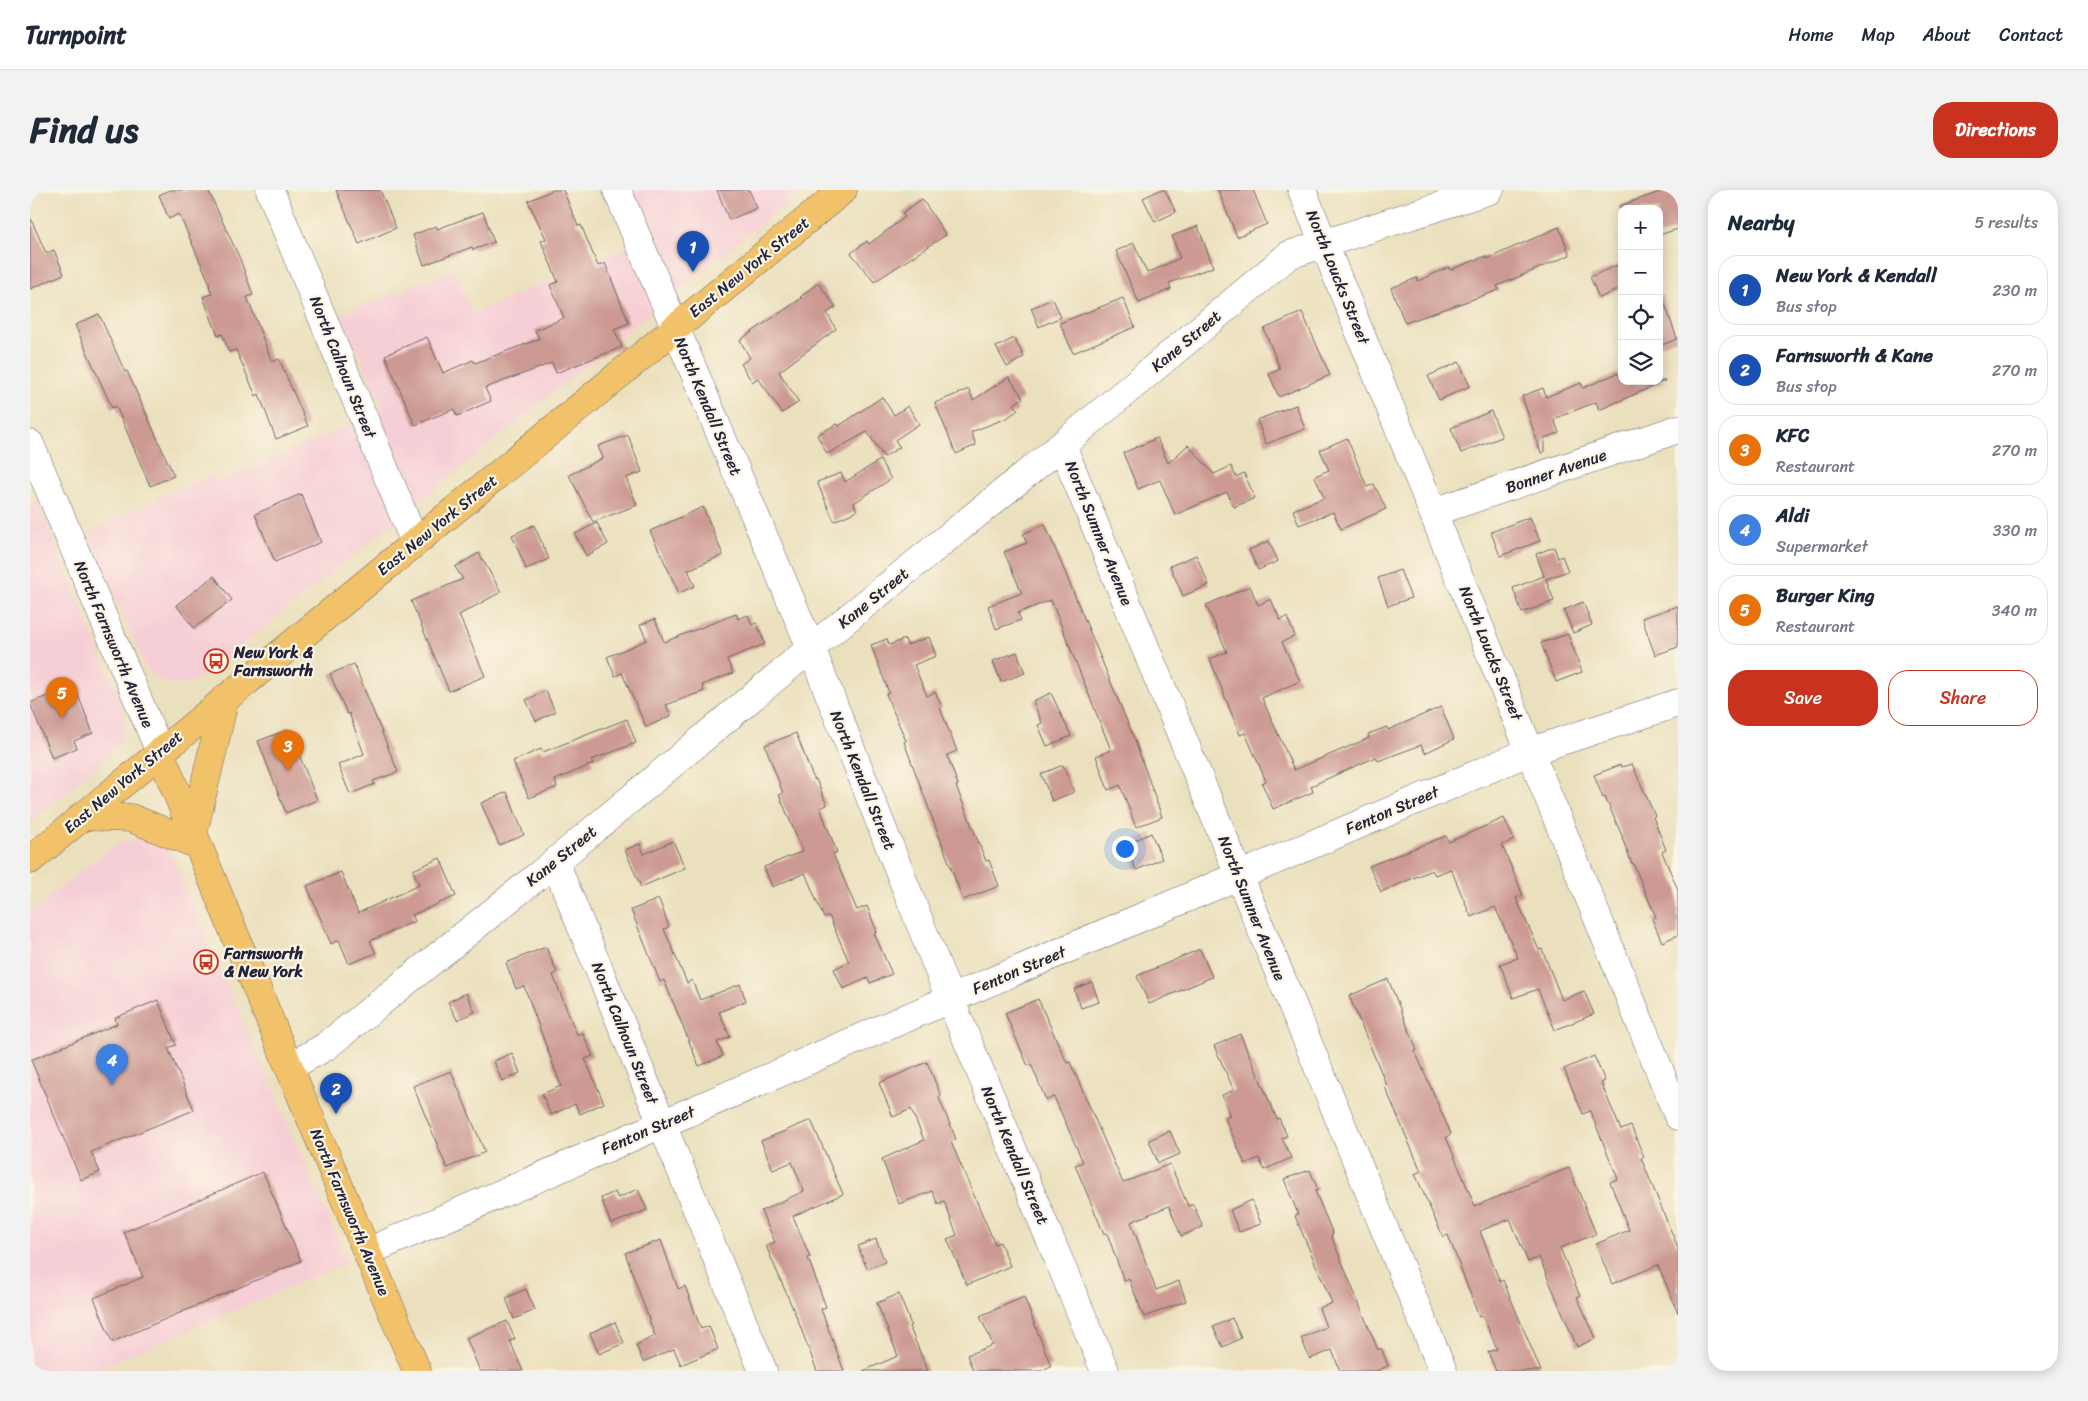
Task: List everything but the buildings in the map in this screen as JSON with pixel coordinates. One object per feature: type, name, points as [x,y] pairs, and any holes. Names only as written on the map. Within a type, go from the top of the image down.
[{"type":"main road","name":"East New York Street","points":[[30,860],[843,190]]},
{"type":"main road","points":[[82,816],[131,818],[196,839],[225,698]]},
{"type":"main road","name":"North Farnsworth Avenue","points":[[160,752],[289,1067],[417,1371]]},
{"type":"street","name":"North Calhoun Street","points":[[270,190],[416,543]]},
{"type":"street","name":"North Kendall Street","points":[[617,190],[811,648],[950,999],[1104,1371]]},
{"type":"street","name":"North Loucks Street","points":[[1302,190],[1678,1116]]},
{"type":"street","name":"Kane Street","points":[[289,1067],[325,1047],[555,862],[811,648],[1062,445],[1289,255],[1490,190]]},
{"type":"street","name":"Bonner Avenue","points":[[1434,512],[1678,429]]},
{"type":"street","name":"North Farnsworth Avenue","points":[[30,444],[160,752]]},
{"type":"street","name":"North Sumner Avenue","points":[[1062,445],[1443,1371]]},
{"type":"street","name":"Fenton Street","points":[[367,1252],[950,999],[1531,752],[1678,703]]},
{"type":"street","name":"North Calhoun Street","points":[[555,862],[763,1371]]},
{"type":"shaded area","points":[[618,190],[802,190],[212,670],[183,685],[172,684],[157,678],[146,669],[88,532],[213,473],[216,483],[384,409],[341,315],[454,269],[472,314],[640,242]]},
{"type":"shaded area","points":[[37,500],[117,694],[124,717],[122,739],[102,762],[30,821],[30,507]]},
{"type":"shaded area","points":[[147,837],[167,847],[348,1262],[93,1371],[30,1371],[30,912],[106,851],[123,841]]},
{"type":"place","name":"New York & Kendall","points":[[693,272]]},
{"type":"place","name":"New York & Farnsworth","points":[[216,661]]},
{"type":"place","name":"Burger King","points":[[62,718]]},
{"type":"place","name":"KFC","points":[[288,771]]},
{"type":"place","name":"Farnsworth & New York","points":[[206,962]]},
{"type":"place","name":"Aldi","points":[[112,1085]]},
{"type":"place","name":"Farnsworth & Kane","points":[[336,1114]]}]
